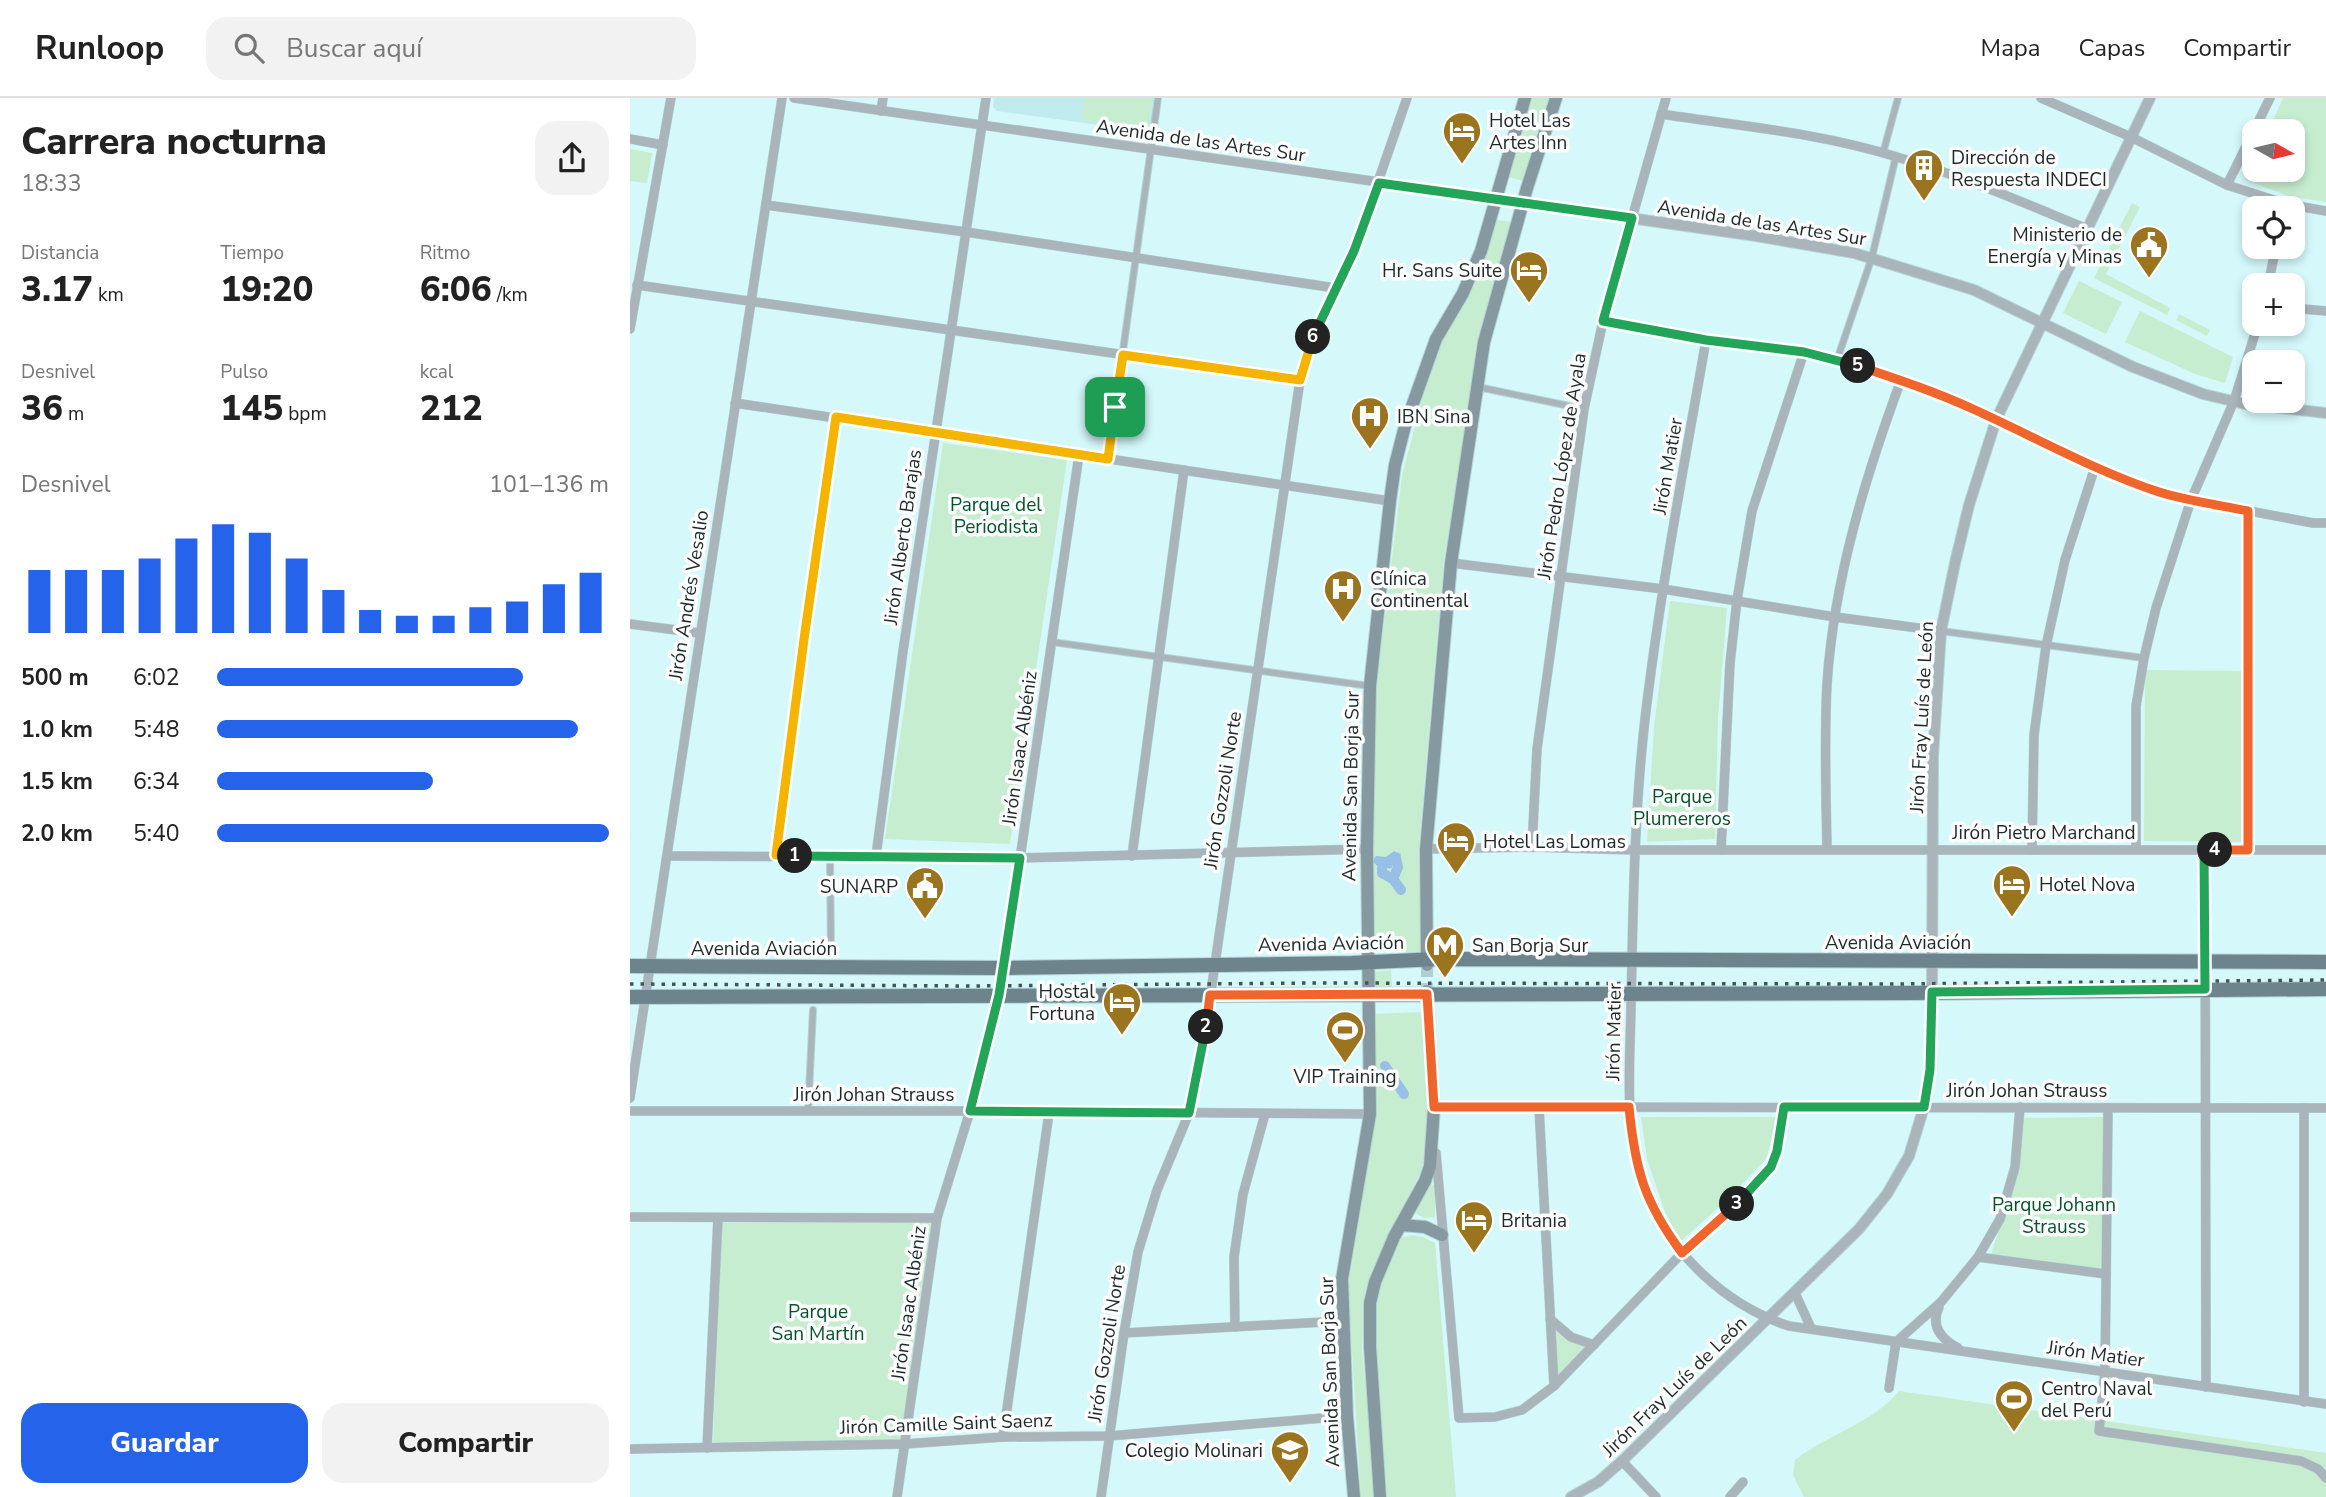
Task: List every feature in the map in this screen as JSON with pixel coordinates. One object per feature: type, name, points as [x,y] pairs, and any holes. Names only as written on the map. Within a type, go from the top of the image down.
[{"type":"main road","name":"Avenida San Borja Sur","points":[[1354,1497],[1347,1416],[1342,1279],[1370,1114],[1367,849],[1370,686],[1390,501],[1398,452],[1420,382],[1436,340],[1463,293],[1481,251],[1525,98]]},
{"type":"main road","points":[[1427,962],[1426,849],[1451,563],[1484,342],[1523,202],[1556,98]]},
{"type":"main road","name":"Avenida Aviación","points":[[630,966],[1004,968],[1631,959],[2326,962]]},
{"type":"main road","points":[[637,997],[2326,989]]},
{"type":"main road","points":[[1380,1497],[1370,1347],[1370,1303],[1375,1282],[1430,1166],[1434,1107],[1427,992]]},
{"type":"main road","points":[[1401,1225],[1425,1227],[1442,1235]]},
{"type":"street","points":[[630,329],[671,98]]},
{"type":"street","name":"Jirón Andrés Vesalio","points":[[630,1098],[637,997],[650,967],[668,856],[699,633],[782,98]]},
{"type":"street","name":"Avenida de las Artes Sur","points":[[794,98],[1822,246],[1872,257],[1974,290],[2133,367],[2192,390],[2234,401],[2326,413]]},
{"type":"street","points":[[881,111],[883,98]]},
{"type":"street","name":"Jirón Alberto Barajas","points":[[876,856],[935,432],[986,98]]},
{"type":"street","points":[[1108,459],[1158,98]]},
{"type":"street","name":"Jirón Gozzoli Norte","points":[[1101,1497],[1138,1252],[1157,1190],[1189,1113],[1200,1067],[1229,853],[1300,380],[1307,352],[1354,251],[1407,98]]},
{"type":"street","name":"Jirón Pedro López de Ayala","points":[[1532,847],[1537,749],[1584,409],[1603,321],[1666,98]]},
{"type":"street","points":[[1884,153],[1898,98]]},
{"type":"street","points":[[2041,98],[2131,136],[2227,185],[2257,196]]},
{"type":"street","name":"Jirón Fray Luís de León","points":[[1571,1497],[1598,1482],[1622,1461],[1859,1229],[1887,1194],[1909,1156],[1924,1107],[1930,1070],[1933,756],[1941,631],[1955,563],[1969,505],[1996,420],[2150,98]]},
{"type":"street","points":[[2227,185],[2270,98]]},
{"type":"street","points":[[1661,114],[1814,137],[1896,156],[2013,198],[2087,229]]},
{"type":"street","points":[[630,139],[663,145]]},
{"type":"street","points":[[1837,360],[1872,257],[1896,156]]},
{"type":"street","points":[[766,205],[967,232],[1335,288]]},
{"type":"street","points":[[2305,208],[2326,211]]},
{"type":"street","points":[[637,285],[1300,380]]},
{"type":"street","points":[[2305,309],[2326,311]]},
{"type":"street","points":[[1603,321],[1706,340],[1804,352],[1837,360],[1901,380],[1996,420],[2095,467],[2158,491],[2248,511],[2326,523]]},
{"type":"street","points":[[2136,849],[2136,706],[2144,658],[2156,608],[2191,500],[2234,401],[2254,336]]},
{"type":"street","name":"Jirón Matier","points":[[1706,340],[1663,589],[1645,722],[1635,850],[1629,1107],[1633,1153],[1645,1190],[1660,1223],[1682,1253],[1723,1292],[1768,1320],[1789,1326],[2326,1404]]},
{"type":"street","points":[[1721,850],[1730,663],[1737,600],[1752,511],[1804,352]]},
{"type":"street","points":[[1827,849],[1827,683],[1835,617],[1849,543],[1872,459],[1901,380]]},
{"type":"street","points":[[1478,387],[1584,409]]},
{"type":"street","points":[[735,403],[1390,501]]},
{"type":"street","points":[[776,855],[836,417]]},
{"type":"street","name":"Jirón Isaac Albéniz","points":[[897,1497],[937,1218],[970,1111],[1004,968],[1079,455]]},
{"type":"street","points":[[2032,850],[2035,735],[2046,646],[2065,560],[2095,467]]},
{"type":"street","points":[[1132,856],[1184,470]]},
{"type":"street","points":[[2248,511],[2248,850]]},
{"type":"street","points":[[1451,563],[1663,589],[1835,617],[2144,658]]},
{"type":"street","points":[[630,624],[699,633]]},
{"type":"street","points":[[1052,642],[1370,686]]},
{"type":"street","name":"Jirón Pietro Marchand","points":[[1426,849],[1532,847],[1635,850],[2326,850]]},
{"type":"street","points":[[668,856],[1020,858],[1367,849]]},
{"type":"street","points":[[2204,850],[2206,1387]]},
{"type":"street","points":[[830,856],[831,953]]},
{"type":"street","points":[[808,1112],[813,1010]]},
{"type":"street","name":"Jirón Johan Strauss","points":[[1434,1107],[2326,1108]]},
{"type":"street","points":[[1539,1107],[1555,1386]]},
{"type":"street","points":[[1434,1129],[1459,1418],[1495,1417],[1522,1410],[1555,1386],[1682,1253],[1733,1209],[1771,1167],[1777,1151],[1784,1107]]},
{"type":"street","points":[[1889,1388],[1896,1342],[1941,1302],[1978,1257],[2000,1219],[2015,1167],[2020,1107]]},
{"type":"street","points":[[2108,1108],[2105,1371],[2099,1426],[2301,1461],[2318,1469],[2326,1478]]},
{"type":"street","points":[[2304,1402],[2305,1108]]},
{"type":"street","name":"Jirón Johan Strauss","points":[[630,1111],[1370,1114]]},
{"type":"street","points":[[1003,1437],[1049,1113]]},
{"type":"street","points":[[1234,1326],[1234,1257],[1239,1219],[1243,1194],[1265,1114]]},
{"type":"street","points":[[630,1216],[937,1218]]},
{"type":"street","points":[[707,1448],[718,1218]]},
{"type":"street","points":[[1978,1257],[2106,1274]]},
{"type":"street","points":[[1795,1293],[1811,1328]]},
{"type":"street","points":[[1941,1302],[1935,1314],[1940,1335],[1964,1352]]},
{"type":"street","points":[[1550,1319],[1570,1338],[1594,1345]]},
{"type":"street","points":[[1124,1333],[1342,1321]]},
{"type":"street","name":"Jirón Camille Saint Saenz","points":[[630,1449],[905,1444],[1003,1437],[1109,1436],[1347,1416]]},
{"type":"street","points":[[1622,1461],[1656,1497]]},
{"type":"street","points":[[1730,1497],[1743,1482]]},
{"type":"shaded area","points":[[994,98],[1155,98],[1150,132],[997,111],[993,107]]},
{"type":"shaded area","points":[[1394,851],[1401,854],[1394,859],[1392,868],[1381,868],[1373,861],[1376,856],[1386,857]]},
{"type":"green space","points":[[1085,98],[1153,98],[1148,129],[1082,120]]},
{"type":"green space","points":[[1530,98],[1549,98],[1523,181],[1508,177]]},
{"type":"green space","points":[[2283,98],[2326,98],[2326,202],[2305,199],[2305,196],[2288,196],[2251,182],[2305,182],[2305,119],[2273,119]]},
{"type":"green space","points":[[630,149],[652,153],[647,183],[630,181]]},
{"type":"green space","points":[[2132,203],[2140,207],[2106,274],[2170,308],[2167,315],[2094,278]]},
{"type":"green space","points":[[1497,220],[1512,222],[1477,361],[1444,560],[1419,845],[1422,952],[1374,952],[1371,898],[1376,689],[1402,476],[1431,364],[1445,333],[1474,283]]},
{"type":"green space","points":[[2079,281],[2122,302],[2106,334],[2063,313]]},
{"type":"green space","points":[[2140,311],[2233,357],[2225,383],[2195,374],[2125,342]]},
{"type":"green space","points":[[2179,314],[2210,330],[2207,336],[2176,320]]},
{"type":"green space","name":"Parque del Periodista","points":[[943,443],[1067,460],[1010,844],[885,839]]},
{"type":"green space","name":"Parque Plumereros","points":[[1670,601],[1727,608],[1718,717],[1715,839],[1647,842],[1654,727]]},
{"type":"green space","points":[[2145,670],[2244,671],[2243,842],[2144,841]]},
{"type":"green space","points":[[1391,970],[1392,989],[1375,990],[1373,972]]},
{"type":"green space","points":[[1421,1012],[1428,1138],[1421,1172],[1388,1237],[1365,1292],[1362,1350],[1376,1497],[1361,1497],[1348,1287],[1374,1128],[1374,1014]]},
{"type":"green space","points":[[1641,1117],[1778,1117],[1766,1159],[1730,1197],[1680,1242],[1665,1212],[1647,1159]]},
{"type":"green space","name":"Parque Johann Strauss","points":[[2104,1117],[2101,1269],[1991,1254],[2019,1169],[2023,1118]]},
{"type":"green space","points":[[1431,1184],[1435,1186],[1435,1217],[1424,1218],[1415,1213]]},
{"type":"green space","name":"Parque San Martín","points":[[932,1222],[902,1440],[713,1442],[722,1223]]},
{"type":"green space","points":[[1412,1235],[1435,1243],[1456,1497],[1387,1497],[1373,1313],[1379,1283],[1398,1243],[1403,1237]]},
{"type":"green space","points":[[1550,1319],[1571,1337],[1594,1345],[1554,1386]]},
{"type":"green space","name":"Centro Naval del Perú","points":[[1899,1391],[2326,1453],[2326,1497],[1804,1497],[1793,1475],[1795,1460],[1876,1412]]},
{"type":"waterway","points":[[1393,879],[1398,867],[1396,858]]},
{"type":"waterway","points":[[1382,868],[1382,873],[1393,879],[1401,890]]},
{"type":"waterway","points":[[1385,1066],[1404,1094]]},
{"type":"tunnel","points":[[1427,965],[1427,991]]},
{"type":"railway","points":[[630,984],[1894,984],[2326,980]]},
{"type":"place","name":"Hotel Las Artes Inn","points":[[1462,165]]},
{"type":"place","name":"Dirección de Respuesta INDECI","points":[[1924,202]]},
{"type":"place","name":"Ministerio de Energía y Minas","points":[[2149,279]]},
{"type":"place","name":"Hr. Sans Suite","points":[[1529,304]]},
{"type":"place","name":"IBN Sina","points":[[1370,450]]},
{"type":"place","name":"Clínica Continental","points":[[1343,623]]},
{"type":"place","name":"Hotel Las Lomas","points":[[1456,875]]},
{"type":"place","name":"Hotel Nova","points":[[2012,918]]},
{"type":"place","name":"SUNARP","points":[[925,920]]},
{"type":"place","name":"San Borja Sur","points":[[1445,979]]},
{"type":"place","name":"Hostal Fortuna","points":[[1122,1036]]},
{"type":"place","name":"VIP Training","points":[[1345,1064]]},
{"type":"place","name":"Britania","points":[[1474,1254]]},
{"type":"place","name":"Centro Naval del Perú","points":[[2014,1433]]},
{"type":"place","name":"Colegio Molinari","points":[[1290,1484]]},
{"type":"route","points":[[1379,183],[1632,218],[1603,321],[1706,340],[1804,352],[1837,360],[1901,380],[1972,409],[2095,467],[2158,491],[2248,511],[2248,850],[2204,850],[2205,989],[1932,992],[1930,1070],[1924,1107],[1784,1107],[1777,1151],[1771,1167],[1733,1209],[1682,1253],[1660,1223],[1645,1190],[1633,1153],[1629,1107],[1434,1107],[1427,994],[1210,995],[1200,1067],[1189,1113],[970,1111],[999,995],[1020,858],[776,855],[836,417],[1108,459],[1115,407],[1123,355],[1300,380],[1320,318],[1354,251],[1379,183]]}]
